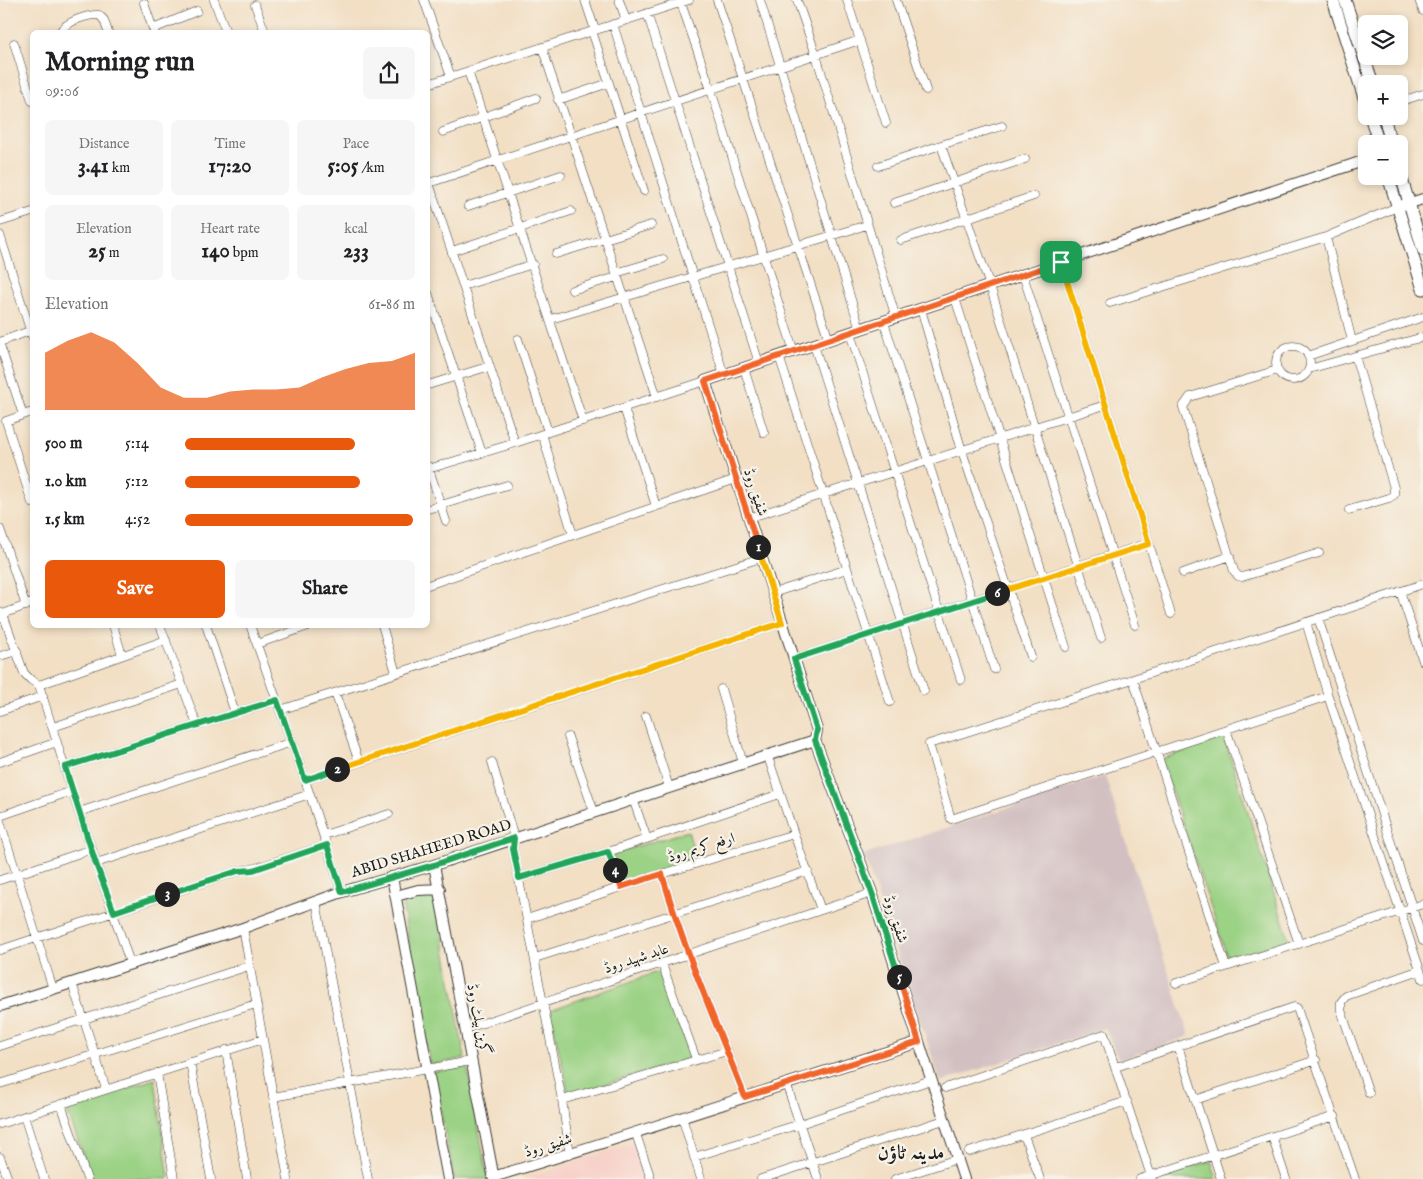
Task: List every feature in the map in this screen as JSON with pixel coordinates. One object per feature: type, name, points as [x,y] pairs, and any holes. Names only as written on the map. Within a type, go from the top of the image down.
[{"type":"main road","points":[[1333,0],[1358,79]]},
{"type":"main road","points":[[1345,0],[1370,75]]},
{"type":"main road","points":[[1393,185],[1423,250]]},
{"type":"main road","points":[[1401,185],[1403,205],[1423,289]]},
{"type":"street","points":[[214,0],[225,30]]},
{"type":"street","points":[[424,0],[451,77]]},
{"type":"street","points":[[586,0],[609,83],[644,191]]},
{"type":"street","points":[[619,0],[626,20]]},
{"type":"street","points":[[718,0],[829,340]]},
{"type":"street","points":[[760,0],[860,329]]},
{"type":"street","points":[[797,0],[816,55],[896,318]]},
{"type":"street","points":[[847,0],[886,123]]},
{"type":"street","points":[[896,0],[926,90]]},
{"type":"street","points":[[1419,0],[1423,11]]},
{"type":"street","points":[[430,83],[647,14],[663,4],[685,1],[711,90],[794,352]]},
{"type":"street","points":[[144,2],[153,30]]},
{"type":"street","points":[[255,5],[264,30]]},
{"type":"street","points":[[155,30],[197,11]]},
{"type":"street","points":[[647,14],[758,363]]},
{"type":"street","points":[[61,30],[63,27],[91,15],[99,15],[104,20],[107,30]]},
{"type":"street","points":[[613,24],[724,375]]},
{"type":"street","points":[[430,183],[860,40]]},
{"type":"street","points":[[14,43],[30,95]]},
{"type":"street","points":[[542,47],[657,397]]},
{"type":"street","points":[[468,71],[533,264],[583,421]]},
{"type":"street","points":[[558,100],[609,83]]},
{"type":"street","points":[[1408,99],[1423,94]]},
{"type":"street","points":[[442,132],[536,98]]},
{"type":"street","points":[[878,166],[1002,126]]},
{"type":"street","points":[[941,145],[990,286],[1101,638]]},
{"type":"street","points":[[894,202],[1025,159]]},
{"type":"street","points":[[430,467],[515,443],[624,408],[1358,163]]},
{"type":"street","points":[[468,206],[561,175]]},
{"type":"street","points":[[430,186],[515,443]]},
{"type":"street","points":[[901,240],[1034,196]]},
{"type":"street","points":[[1110,303],[1326,237],[1403,205],[1423,199]]},
{"type":"street","points":[[452,251],[570,210]]},
{"type":"street","points":[[0,222],[30,215]]},
{"type":"street","points":[[551,319],[867,225]]},
{"type":"street","points":[[556,254],[651,226]]},
{"type":"street","points":[[0,235],[30,326]]},
{"type":"street","points":[[1326,237],[1352,341]]},
{"type":"street","points":[[572,290],[663,259]]},
{"type":"street","points":[[1061,262],[1171,614]]},
{"type":"street","points":[[463,286],[533,264]]},
{"type":"street","points":[[1024,275],[1135,625]]},
{"type":"street","points":[[955,298],[1066,647]]},
{"type":"street","points":[[430,299],[482,452]]},
{"type":"street","points":[[921,309],[962,451],[1010,589],[1031,658]]},
{"type":"street","points":[[1308,356],[1423,317]]},
{"type":"street","points":[[884,322],[994,669]]},
{"type":"street","points":[[23,415],[0,344],[30,333]]},
{"type":"street","points":[[850,333],[961,680]]},
{"type":"street","points":[[1309,369],[1423,337]]},
{"type":"street","points":[[518,339],[573,535]]},
{"type":"street","points":[[814,345],[924,691]]},
{"type":"street","points":[[1294,346],[1302,349],[1308,356],[1310,362],[1309,369],[1305,376],[1298,380],[1290,380],[1282,377],[1277,370],[1276,362],[1279,354],[1285,348],[1294,346]]},
{"type":"street","points":[[779,356],[890,702]]},
{"type":"street","points":[[1349,510],[1389,498],[1394,494],[1394,488],[1355,356]]},
{"type":"street","points":[[430,384],[490,366]]},
{"type":"street","points":[[744,368],[764,433]]},
{"type":"street","points":[[1277,370],[1190,397],[1183,407],[1234,571],[1238,576],[1242,577],[1319,552]]},
{"type":"street","name":"شفیق روڈ","points":[[493,1178],[636,1134],[786,1083],[919,1042],[872,893],[815,740],[817,730],[705,381]]},
{"type":"street","points":[[748,518],[1105,405]]},
{"type":"street","points":[[624,408],[656,506]]},
{"type":"street","points":[[30,413],[6,420],[30,498]]},
{"type":"street","points":[[430,474],[446,521]]},
{"type":"street","points":[[430,584],[736,479]]},
{"type":"street","points":[[430,508],[507,485]]},
{"type":"street","points":[[0,529],[29,605],[1,615],[18,651],[24,673],[39,685],[72,791],[130,963]]},
{"type":"street","points":[[794,659],[1149,544]]},
{"type":"street","points":[[1183,573],[1230,556]]},
{"type":"street","points":[[280,710],[761,558]]},
{"type":"street","points":[[772,593],[847,569]]},
{"type":"street","points":[[1328,696],[951,818],[928,744],[1423,584]]},
{"type":"street","points":[[1400,591],[1423,661]]},
{"type":"street","points":[[1318,618],[1423,941]]},
{"type":"street","points":[[1306,622],[1328,696],[1423,979]]},
{"type":"street","points":[[305,780],[782,623]]},
{"type":"street","points":[[114,628],[122,655]]},
{"type":"street","points":[[161,628],[196,725]]},
{"type":"street","points":[[207,628],[235,713]]},
{"type":"street","points":[[251,628],[310,794],[342,892]]},
{"type":"street","points":[[256,644],[302,628]]},
{"type":"street","points":[[383,628],[396,673]]},
{"type":"street","points":[[39,685],[166,640]]},
{"type":"street","points":[[0,656],[18,651]]},
{"type":"street","points":[[1133,679],[1226,967]]},
{"type":"street","points":[[53,727],[182,684]]},
{"type":"street","points":[[721,688],[743,762]]},
{"type":"street","points":[[335,692],[359,762]]},
{"type":"street","points":[[0,711],[43,696]]},
{"type":"street","points":[[65,767],[277,700]]},
{"type":"street","points":[[646,716],[669,787]]},
{"type":"street","points":[[1226,729],[1299,944]]},
{"type":"street","points":[[568,737],[594,812]]},
{"type":"street","name":"ABID SHAHEED ROAD","points":[[0,1006],[242,928],[342,892],[434,865],[767,754],[815,740]]},
{"type":"street","points":[[0,762],[58,742]]},
{"type":"street","points":[[79,812],[292,742]]},
{"type":"street","points":[[767,754],[821,910]]},
{"type":"street","points":[[492,762],[514,838],[513,849],[544,1002],[570,1154]]},
{"type":"street","points":[[0,816],[72,791]]},
{"type":"street","points":[[96,864],[310,794]]},
{"type":"street","points":[[519,878],[608,852],[780,794]]},
{"type":"street","points":[[633,799],[647,839]]},
{"type":"street","points":[[324,835],[389,814]]},
{"type":"street","points":[[0,821],[53,989]]},
{"type":"street","name":"ارفع کریم روڈ","points":[[745,1097],[688,956],[673,914],[662,874],[794,834]]},
{"type":"street","points":[[0,950],[238,871],[253,870],[327,845]]},
{"type":"street","points":[[0,880],[92,849]]},
{"type":"street","points":[[608,852],[621,887]]},
{"type":"street","name":"گرین بیلٹ روڈ","points":[[434,865],[493,1178]]},
{"type":"street","points":[[535,958],[808,871]]},
{"type":"street","points":[[527,919],[662,874]]},
{"type":"street","points":[[392,877],[448,1179]]},
{"type":"street","points":[[396,896],[418,890],[440,889]]},
{"type":"street","name":"عابد شہید روڈ","points":[[465,1029],[872,893]]},
{"type":"street","points":[[316,901],[368,1179]]},
{"type":"street","points":[[1176,983],[1423,904]]},
{"type":"street","points":[[242,928],[288,1179]]},
{"type":"street","points":[[662,964],[696,1059]]},
{"type":"street","points":[[0,1046],[250,966]]},
{"type":"street","points":[[1369,1093],[1341,1010],[1341,1002],[1346,996],[1420,970]]},
{"type":"street","points":[[72,983],[106,1089]]},
{"type":"street","points":[[0,1084],[256,1004]]},
{"type":"street","points":[[1116,1067],[1294,1007],[1300,1011],[1355,1179]]},
{"type":"street","points":[[945,1088],[1104,1034],[1151,1177]]},
{"type":"street","points":[[0,1124],[263,1038]]},
{"type":"street","points":[[919,1042],[964,1179]]},
{"type":"street","points":[[1178,1046],[1221,1179]]},
{"type":"street","points":[[226,1050],[247,1179]]},
{"type":"street","points":[[562,1100],[727,1051]]},
{"type":"street","points":[[1195,1100],[1316,1060]]},
{"type":"street","points":[[273,1097],[472,1061]]},
{"type":"street","points":[[190,1062],[211,1179]]},
{"type":"street","points":[[157,1072],[174,1179]]},
{"type":"street","points":[[694,1157],[931,1080]]},
{"type":"street","points":[[786,1083],[818,1179]]},
{"type":"street","points":[[969,1152],[1126,1100]]},
{"type":"street","points":[[61,1104],[87,1179]]},
{"type":"street","points":[[24,1116],[44,1179]]},
{"type":"street","points":[[1140,1179],[1335,1116]]},
{"type":"street","points":[[682,1117],[701,1179]]},
{"type":"street","points":[[761,1179],[944,1120]]},
{"type":"street","points":[[636,1134],[651,1179]]},
{"type":"street","points":[[1024,1135],[1040,1179]]},
{"type":"street","points":[[1272,1136],[1286,1179]]},
{"type":"street","points":[[0,1156],[8,1179]]},
{"type":"street","points":[[895,1179],[957,1159]]},
{"type":"shaded area","points":[[1105,776],[1189,1036],[1119,1060],[1105,1028],[941,1082],[864,855]]},
{"type":"shaded area","points":[[634,1142],[647,1179],[524,1179]]},
{"type":"green space","points":[[1224,738],[1289,940],[1228,959],[1161,759]]},
{"type":"green space","points":[[688,831],[696,859],[623,883],[612,854]]},
{"type":"green space","points":[[435,894],[465,1058],[430,1065],[402,902]]},
{"type":"green space","points":[[660,971],[692,1058],[569,1095],[550,1010]]},
{"type":"green space","points":[[467,1067],[488,1179],[454,1179],[433,1072]]},
{"type":"green space","points":[[155,1079],[169,1179],[92,1179],[66,1108]]},
{"type":"green space","points":[[1211,1161],[1217,1179],[1158,1179],[1158,1178]]},
{"type":"district","name":"مدینہ ٹاؤن","points":[[911,1152]]},
{"type":"route","points":[[1061,262],[1149,544],[794,659],[817,730],[815,740],[872,893],[919,1042],[745,1097],[688,956],[673,914],[662,874],[621,887],[608,852],[519,878],[513,849],[514,838],[434,865],[342,892],[327,845],[253,870],[244,869],[114,912],[96,864],[65,767],[277,700],[305,780],[782,623],[705,381],[1061,262]]}]
